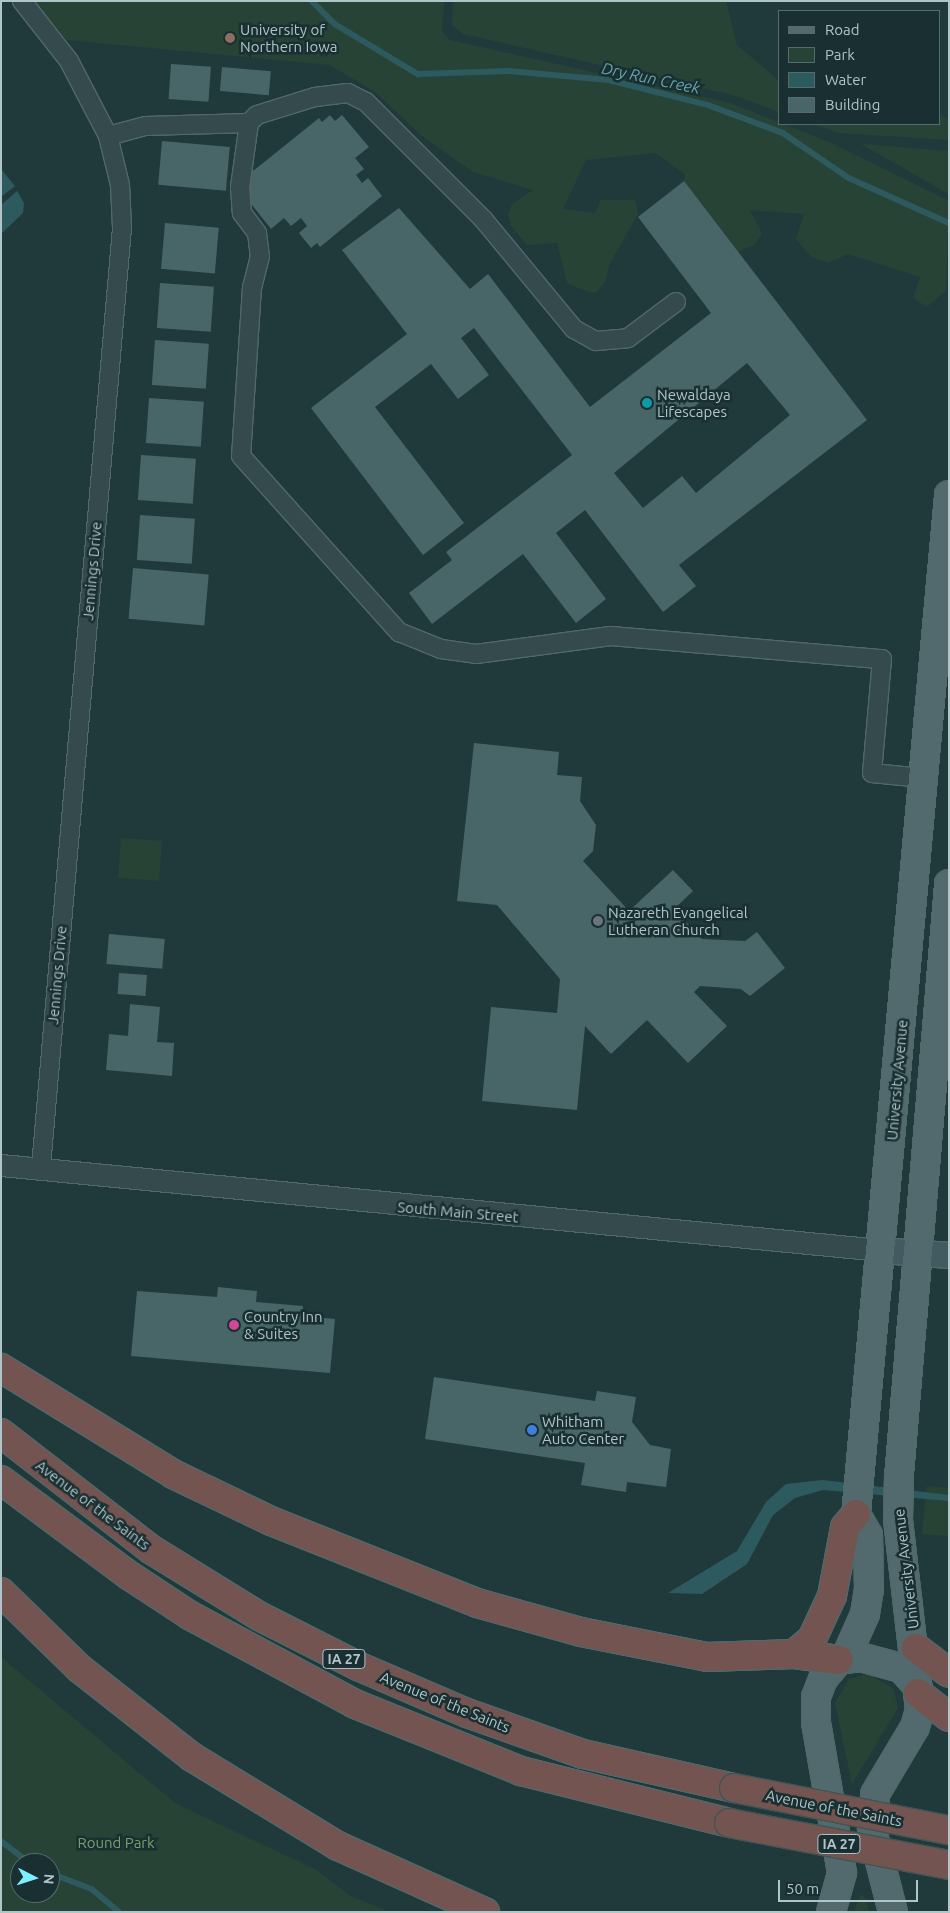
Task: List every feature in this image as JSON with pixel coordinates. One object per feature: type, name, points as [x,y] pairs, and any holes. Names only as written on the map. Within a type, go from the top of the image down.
[{"type":"highway","points":[[1,1368],[173,1474],[271,1521],[477,1603],[581,1632],[708,1657],[794,1654],[842,1659]]},
{"type":"highway","name":"Avenue of the Saints","points":[[1,1433],[152,1550],[259,1616],[360,1667],[467,1713],[564,1748],[658,1774],[949,1830]]},
{"type":"highway","name":"IA 27","points":[[1,1480],[130,1576],[191,1616],[355,1704],[521,1771],[729,1824],[949,1865]]},
{"type":"highway","points":[[794,1654],[812,1639],[832,1596],[845,1527],[856,1514]]},
{"type":"highway","points":[[1,1592],[135,1716],[214,1772],[338,1846],[485,1912]]},
{"type":"highway","points":[[916,1648],[949,1672]]},
{"type":"highway","points":[[918,1690],[949,1716]]},
{"type":"main road","name":"University Avenue","points":[[856,1514],[949,495]]},
{"type":"main road","name":"University Avenue","points":[[893,1912],[872,1830],[875,1794],[915,1727],[918,1690],[916,1648],[898,1520],[899,1476],[916,1253],[949,884]]},
{"type":"main road","name":"South Main Street","points":[[880,1250],[949,1256]]},
{"type":"main road","points":[[831,1912],[842,1873],[816,1722],[816,1697],[823,1679],[842,1659],[869,1590],[868,1535],[856,1514]]},
{"type":"main road","points":[[842,1659],[882,1660],[912,1675],[918,1690]]},
{"type":"street","name":"Jennings Drive","points":[[22,1],[69,61],[108,136],[120,186],[122,228],[41,1168]]},
{"type":"street","points":[[676,302],[628,338],[596,341],[574,329],[483,219],[366,102],[348,93],[330,93],[256,115],[249,123],[240,187],[242,213],[257,233],[260,256],[252,287],[241,456],[399,632],[441,649],[476,654],[611,636],[882,659],[872,773],[923,778]]},
{"type":"street","points":[[108,136],[146,126],[249,123]]},
{"type":"street","name":"South Main Street","points":[[1,1165],[880,1250]]},
{"type":"green space","points":[[34,1],[444,1],[442,32],[450,40],[730,103],[778,122],[778,125],[786,125],[831,143],[949,201],[946,290],[927,307],[913,298],[920,277],[848,254],[828,263],[811,257],[796,239],[804,214],[750,210],[762,234],[755,244],[738,252],[684,181],[685,174],[655,153],[586,160],[563,209],[595,213],[601,200],[635,200],[638,214],[609,265],[606,281],[596,293],[581,289],[567,283],[557,243],[527,245],[511,226],[508,215],[512,204],[533,190],[473,172],[421,135],[375,92],[330,65],[67,40]]},
{"type":"green space","points":[[453,1],[726,1],[737,45],[778,80],[778,112],[733,95],[463,34],[452,25]]},
{"type":"green space","points":[[940,115],[949,120],[949,140],[840,133],[815,125],[940,125]]},
{"type":"green space","points":[[861,144],[949,151],[949,194]]},
{"type":"green space","points":[[121,838],[162,841],[159,881],[118,878]]},
{"type":"green space","points":[[927,1486],[949,1488],[949,1536],[922,1534]]},
{"type":"green space","name":"Round Park","points":[[1,1657],[176,1804],[315,1869],[349,1895],[389,1912],[1,1912]]},
{"type":"green space","points":[[868,1674],[893,1688],[898,1708],[852,1784],[835,1703],[849,1679]]},
{"type":"green space","points":[[861,1894],[866,1898],[869,1912],[854,1912]]},
{"type":"water","points":[[1,169],[15,186],[1,197]]},
{"type":"water","points":[[17,191],[24,203],[23,213],[1,234],[1,205]]},
{"type":"water","points":[[823,1480],[949,1495],[949,1501],[823,1490],[795,1498],[773,1515],[747,1564],[702,1594],[668,1593],[737,1551],[766,1502],[786,1484]]},
{"type":"building","points":[[171,64],[211,67],[208,102],[169,99]]},
{"type":"building","points":[[222,67],[271,71],[269,95],[220,91]]},
{"type":"building","points":[[330,115],[335,121],[342,115],[369,147],[355,158],[364,169],[356,175],[362,183],[368,178],[382,196],[320,247],[317,243],[311,248],[299,233],[307,226],[301,218],[291,226],[284,218],[271,229],[244,195],[243,185],[251,179],[248,175],[319,118],[322,122]]},
{"type":"building","points":[[162,141],[230,147],[226,191],[158,185]]},
{"type":"building","name":"Newaldaya Lifescapes","points":[[684,181],[867,420],[679,565],[696,586],[663,612],[585,510],[556,533],[606,599],[576,623],[523,554],[432,624],[409,593],[452,560],[446,552],[572,455],[474,328],[461,338],[489,375],[458,399],[431,364],[375,407],[464,523],[423,555],[311,408],[407,334],[342,250],[399,208],[470,289],[488,274],[590,407],[711,313],[638,217]],"holes":[[[747,363],[790,415],[696,493],[682,476],[643,508],[614,473]]]},
{"type":"building","points":[[165,223],[219,228],[215,274],[161,269]]},
{"type":"building","points":[[160,283],[214,287],[211,332],[157,328]]},
{"type":"building","points":[[155,340],[209,344],[206,389],[152,385]]},
{"type":"building","points":[[149,398],[204,402],[201,447],[146,443]]},
{"type":"building","points":[[141,455],[196,459],[193,504],[138,500]]},
{"type":"building","points":[[140,515],[195,519],[192,564],[137,560]]},
{"type":"building","points":[[133,568],[209,575],[204,625],[129,619]]},
{"type":"building","name":"Nazareth Evangelical Lutheran Church","points":[[474,743],[559,752],[557,775],[582,777],[580,801],[596,825],[593,851],[583,861],[629,911],[673,870],[693,891],[674,909],[702,939],[745,941],[757,932],[785,968],[750,996],[741,989],[700,986],[694,992],[727,1026],[688,1063],[647,1020],[611,1054],[585,1026],[577,1110],[482,1101],[491,1007],[557,1013],[560,979],[497,905],[457,901]]},
{"type":"building","points":[[109,934],[165,939],[162,969],[106,964]]},
{"type":"building","points":[[119,973],[147,975],[145,996],[118,994]]},
{"type":"building","points":[[130,1004],[160,1007],[157,1042],[174,1043],[172,1076],[106,1070],[109,1034],[128,1036]]},
{"type":"building","name":"Country Inn & Suites","points":[[218,1287],[257,1291],[256,1302],[303,1306],[302,1316],[335,1319],[330,1373],[131,1356],[137,1291],[217,1297]]},
{"type":"building","name":"Whitham Auto Center","points":[[434,1377],[595,1401],[597,1391],[636,1397],[632,1422],[650,1445],[671,1449],[666,1487],[627,1482],[626,1492],[581,1485],[585,1463],[425,1439]]},
{"type":"waterway","name":"Dry Run Creek","points":[[312,1],[335,24],[418,74],[509,71],[609,80],[708,105],[783,133],[849,178],[949,223]]},
{"type":"waterway","points":[[1,1841],[17,1853]]},
{"type":"waterway","points":[[60,1877],[92,1889],[119,1912]]},
{"type":"place","name":"University of Northern Iowa","points":[[230,38]]},
{"type":"place","name":"Newaldaya Lifescapes","points":[[647,403]]},
{"type":"place","name":"Nazareth Evangelical Lutheran Church","points":[[598,921]]},
{"type":"place","name":"Country Inn & Suites","points":[[234,1325]]},
{"type":"place","name":"Whitham Auto Center","points":[[532,1430]]}]
